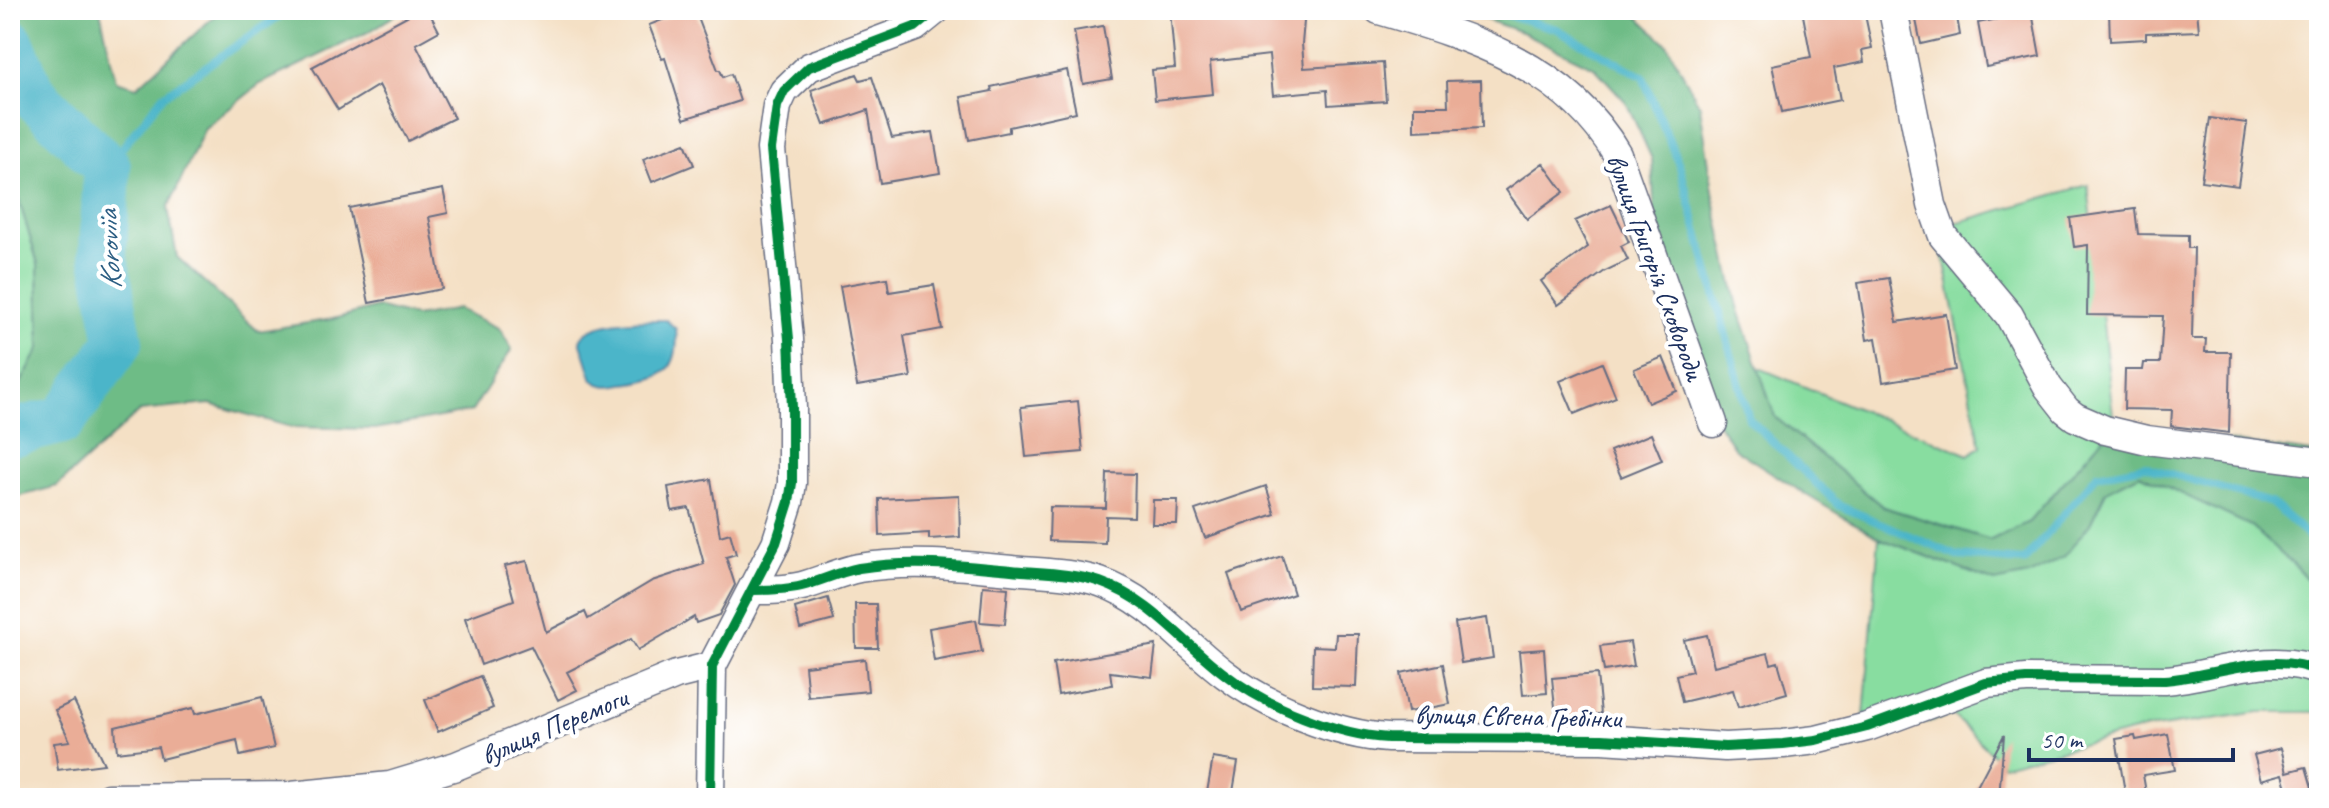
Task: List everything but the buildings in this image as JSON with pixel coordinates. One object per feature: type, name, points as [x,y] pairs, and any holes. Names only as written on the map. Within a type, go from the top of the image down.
[{"type":"street","points":[[710,798],[712,666],[754,590],[784,521],[792,483],[789,339],[771,149],[777,106],[795,78],[823,60],[915,27],[936,10]]},
{"type":"street","name":"вулиця Григорія Сковороди","points":[[1379,10],[1424,23],[1518,62],[1569,94],[1596,122],[1617,154],[1713,423]]},
{"type":"street","points":[[1893,10],[1932,205],[1943,236],[2009,315],[2048,387],[2066,410],[2085,423],[2147,440],[2319,462]]},
{"type":"street","name":"вулиця Євгена Гребінки","points":[[754,590],[778,590],[856,569],[904,564],[993,568],[1082,577],[1101,582],[1138,601],[1226,675],[1258,695],[1322,723],[1379,738],[1602,739],[1694,746],[1772,745],[1843,734],[1986,683],[2026,679],[2165,680],[2265,662],[2297,664],[2319,671]]},
{"type":"street","name":"вулиця Перемоги","points":[[108,798],[291,796],[390,786],[456,766],[676,675],[712,666]]},
{"type":"green space","points":[[10,10],[100,10],[116,81],[137,87],[221,10],[403,10],[370,31],[260,84],[205,128],[168,208],[177,257],[258,331],[333,319],[377,307],[415,317],[458,309],[499,328],[512,349],[472,411],[375,429],[291,427],[210,404],[140,411],[57,486],[10,499],[10,386],[19,386],[40,348],[38,264],[10,170]]},
{"type":"green space","points":[[1459,10],[1637,10],[1634,13],[1667,44],[1700,106],[1716,210],[1738,307],[1775,417],[1883,507],[1991,540],[2029,522],[2114,425],[2319,454],[2319,593],[2251,526],[2140,474],[2106,491],[2090,524],[2064,557],[2029,575],[1995,582],[1879,538],[1735,449],[1682,368],[1657,272],[1652,159],[1626,102],[1594,67],[1524,33]]},
{"type":"green space","points":[[10,170],[38,264],[40,348],[19,386],[10,386]]},
{"type":"green space","points":[[2088,185],[2114,425],[2029,522],[1991,540],[1883,507],[1775,417],[1757,367],[1969,455],[1981,446],[1938,228]]},
{"type":"green space","points":[[2140,474],[2251,526],[2319,593],[2319,712],[2259,712],[2135,731],[2003,765],[1953,715],[1862,740],[1879,538],[1995,582],[2090,524],[2106,491]]},
{"type":"water","points":[[666,320],[676,329],[677,344],[666,371],[648,380],[615,385],[604,385],[593,380],[580,340],[585,333],[605,324]]},
{"type":"waterway","points":[[107,167],[163,96],[288,10]]},
{"type":"waterway","points":[[1490,10],[1557,29],[1643,77],[1680,167],[1749,419],[1840,506],[1957,556],[2024,561],[2097,475],[2144,466],[2271,503],[2319,545]]},
{"type":"waterway","name":"Koroviia","points":[[10,42],[31,93],[107,167],[103,253],[119,342],[63,420],[10,433]]},
{"type":"cycle path","points":[[710,798],[712,666],[776,543],[792,483],[789,339],[771,149],[777,106],[784,91],[809,67],[915,27],[936,10]]},
{"type":"cycle path","points":[[754,590],[796,587],[859,568],[900,564],[961,565],[1091,579],[1119,590],[1152,611],[1226,675],[1261,698],[1325,725],[1388,738],[1602,739],[1725,747],[1783,744],[1816,740],[1867,727],[1986,683],[2026,679],[2165,680],[2242,666],[2281,663],[2319,671]]}]
